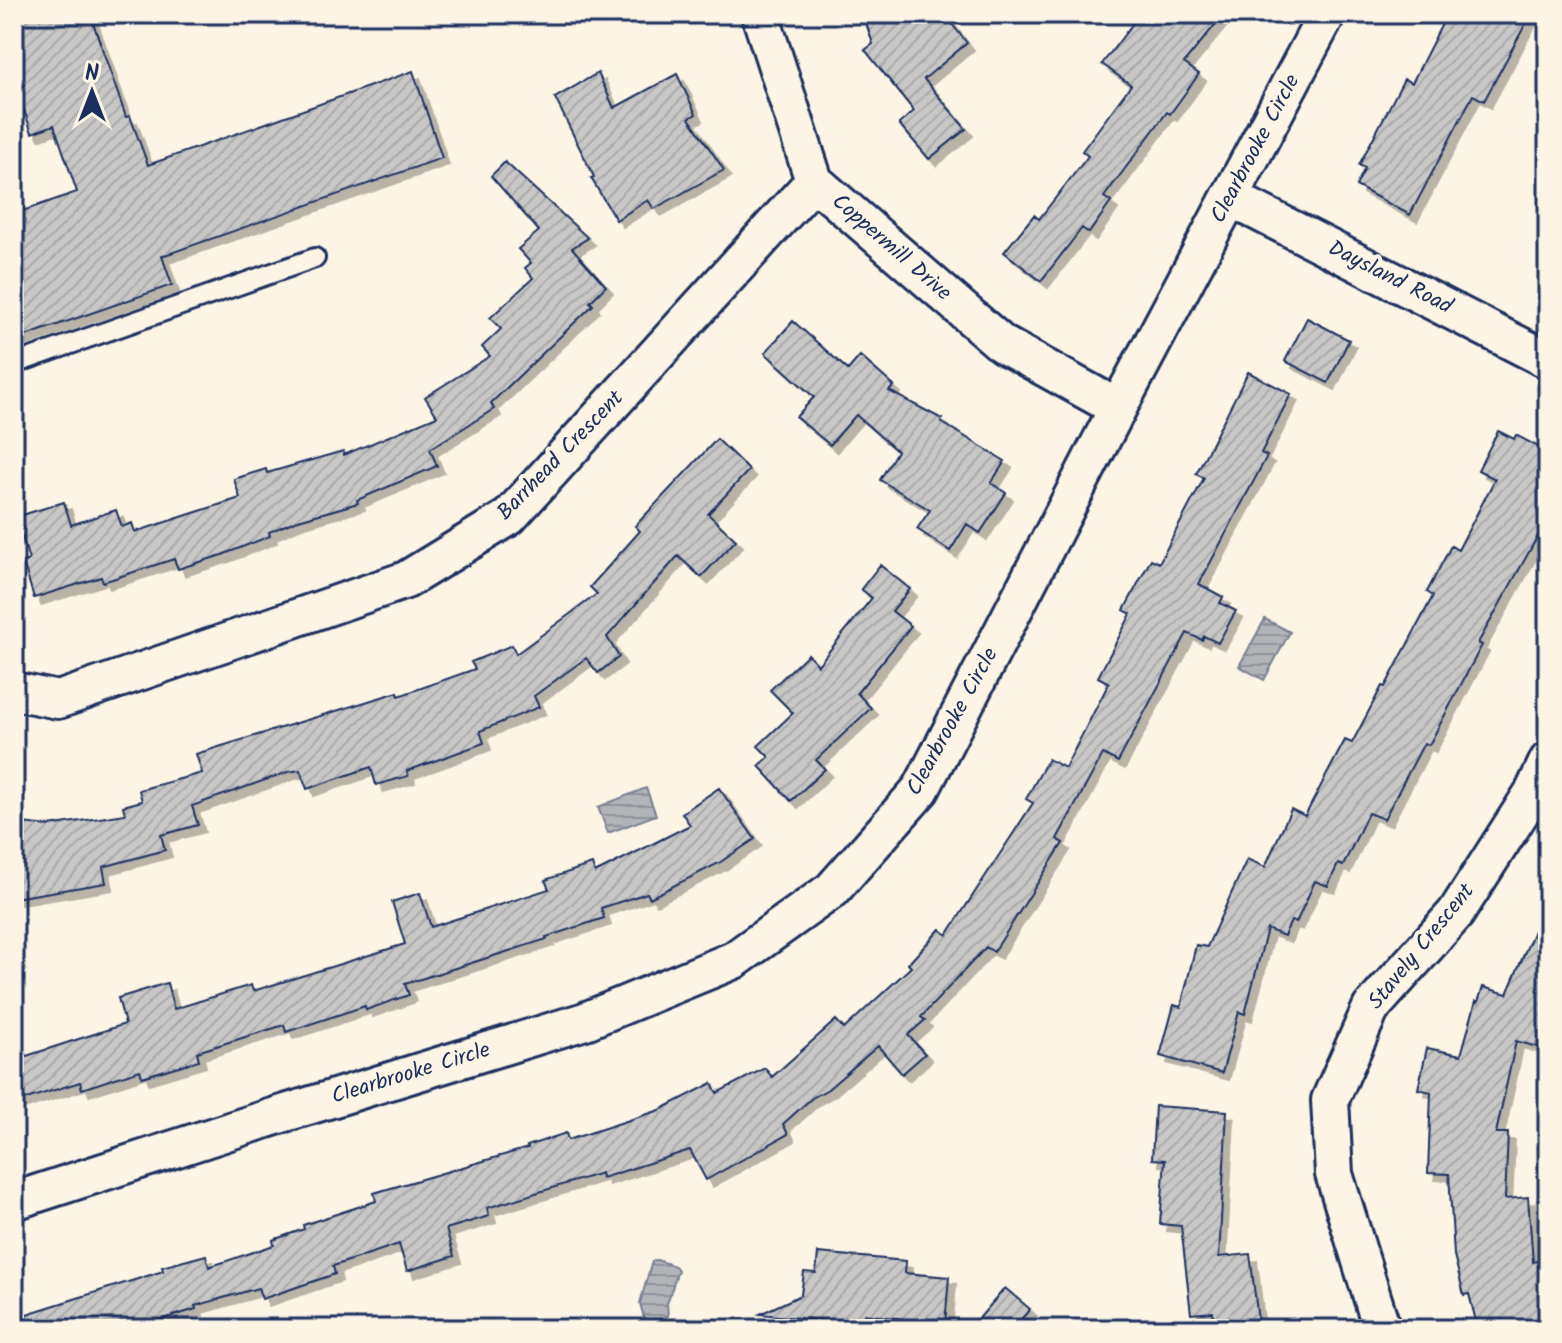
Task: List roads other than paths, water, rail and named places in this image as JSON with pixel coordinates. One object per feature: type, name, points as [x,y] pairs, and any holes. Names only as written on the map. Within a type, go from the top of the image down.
[{"type":"street","name":"Coppermill Drive","points":[[760,14],[814,181],[1002,344],[1118,408]]},
{"type":"street","name":"Clearbrooke Circle","points":[[14,1201],[585,1021],[734,960],[832,890],[921,789],[1327,14]]},
{"type":"street","name":"Barrhead Crescent","points":[[14,691],[58,700],[406,580],[509,517],[814,181]]},
{"type":"street","name":"Daysland Road","points":[[1231,198],[1548,360]]},
{"type":"street","name":"Stavely Crescent","points":[[1382,1329],[1334,1174],[1330,1100],[1371,1008],[1456,913],[1534,791],[1548,761]]},
{"type":"lane","points":[[14,364],[315,258]]}]
